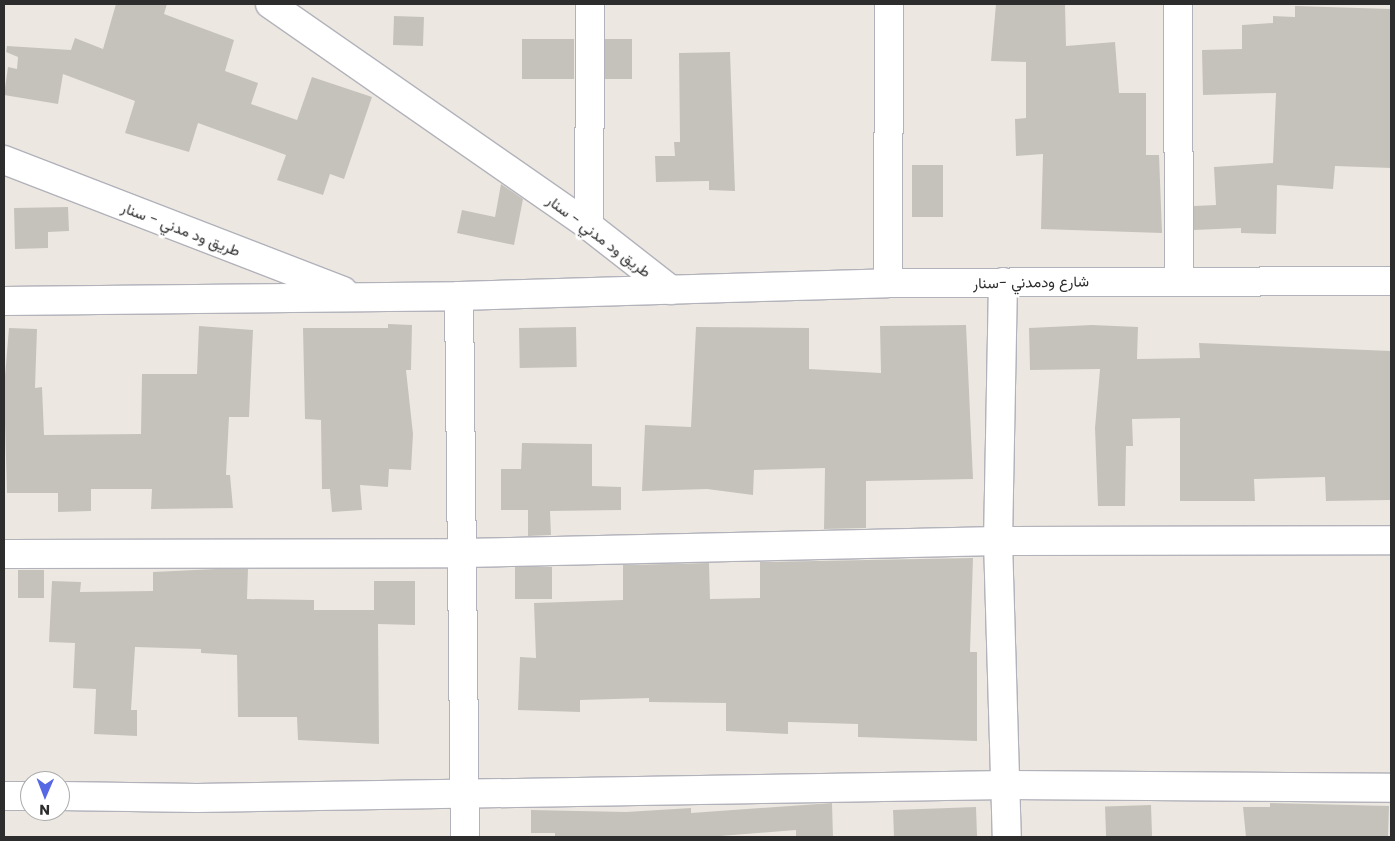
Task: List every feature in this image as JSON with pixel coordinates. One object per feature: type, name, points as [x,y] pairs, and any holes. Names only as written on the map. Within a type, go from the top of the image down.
[{"type":"street","name":"طريق ود مدني - سنار","points":[[270,4],[589,226],[671,290]]},
{"type":"street","points":[[589,226],[590,4]]},
{"type":"street","points":[[888,4],[888,283]]},
{"type":"street","points":[[1178,4],[1180,280]]},
{"type":"street","name":"طريق ود مدني - سنار","points":[[4,160],[359,297]]},
{"type":"street","name":"شارع ودمدني -سنار","points":[[671,290],[888,283],[1180,280],[1391,281]]},
{"type":"street","points":[[1003,282],[998,542],[1007,837]]},
{"type":"street","name":"طريق ود مدني - سنار","points":[[4,301],[458,296],[671,290]]},
{"type":"street","points":[[458,296],[465,837]]},
{"type":"street","points":[[4,554],[462,553],[998,542],[1391,540]]},
{"type":"street","points":[[70,796],[1006,786],[1391,788]]},
{"type":"street","points":[[4,796],[20,796]]},
{"type":"building","points":[[116,4],[167,4],[164,14],[234,40],[225,71],[258,83],[251,104],[297,120],[312,77],[372,97],[344,179],[330,174],[323,195],[277,180],[286,155],[198,123],[189,152],[125,133],[135,101],[63,74],[58,104],[4,95],[8,67],[17,69],[18,57],[6,52],[7,46],[71,50],[75,38],[103,49]]},
{"type":"building","points":[[996,4],[1065,4],[1066,46],[1115,42],[1119,93],[1146,93],[1146,155],[1159,155],[1162,233],[1041,229],[1043,154],[1016,156],[1015,119],[1026,118],[1026,62],[991,61]]},
{"type":"building","points":[[1295,6],[1391,9],[1391,168],[1335,166],[1333,189],[1277,185],[1276,234],[1241,233],[1241,228],[1194,230],[1194,206],[1216,205],[1214,167],[1273,163],[1276,93],[1203,95],[1202,50],[1242,49],[1242,25],[1273,23],[1273,16],[1295,17]]},
{"type":"building","points":[[394,16],[424,17],[423,46],[393,45]]},
{"type":"building","points":[[522,39],[574,39],[574,79],[522,79]]},
{"type":"building","points":[[605,39],[632,39],[632,79],[605,79]]},
{"type":"building","points":[[730,52],[735,191],[709,190],[709,181],[656,182],[655,156],[675,156],[674,142],[680,142],[679,53]]},
{"type":"building","points":[[912,165],[943,165],[943,217],[912,217]]},
{"type":"building","points":[[501,184],[523,199],[514,245],[457,233],[462,210],[495,217]]},
{"type":"building","points":[[68,207],[69,231],[48,232],[48,248],[15,249],[14,208]]},
{"type":"building","points":[[388,324],[412,325],[411,370],[406,370],[413,434],[411,470],[389,469],[388,487],[360,485],[362,510],[332,512],[330,489],[322,489],[321,420],[305,419],[303,328],[388,328]]},
{"type":"building","points":[[966,325],[973,479],[866,481],[866,528],[824,529],[825,468],[754,470],[753,495],[707,489],[642,491],[645,425],[691,427],[696,327],[809,328],[809,369],[881,373],[880,326]]},
{"type":"building","points":[[1092,325],[1138,327],[1137,359],[1200,358],[1199,343],[1391,351],[1391,500],[1326,501],[1325,477],[1254,479],[1255,501],[1180,501],[1180,418],[1132,419],[1133,446],[1126,446],[1125,506],[1098,506],[1095,428],[1100,369],[1030,370],[1029,328]]},
{"type":"building","points":[[199,326],[253,330],[249,417],[229,417],[226,475],[230,475],[233,508],[151,509],[152,489],[91,489],[91,511],[58,512],[58,493],[7,493],[4,388],[9,328],[37,329],[35,388],[42,387],[44,435],[141,434],[142,374],[197,374]]},
{"type":"building","points":[[576,327],[577,367],[520,368],[519,328]]},
{"type":"building","points":[[522,443],[592,444],[592,486],[621,487],[621,510],[550,511],[551,535],[528,536],[528,510],[501,510],[501,469],[521,469]]},
{"type":"building","points":[[973,558],[970,652],[977,652],[977,741],[858,737],[858,724],[788,722],[788,734],[726,731],[726,703],[649,702],[649,698],[580,700],[580,712],[518,710],[520,657],[536,658],[534,603],[623,600],[623,565],[709,563],[710,599],[760,598],[760,562]]},
{"type":"building","points":[[515,567],[552,567],[552,599],[515,599]]},
{"type":"building","points":[[248,569],[247,599],[314,600],[314,610],[374,610],[374,581],[415,581],[415,625],[378,624],[379,744],[298,740],[297,717],[238,717],[237,655],[201,653],[201,649],[135,647],[131,710],[137,710],[137,736],[94,734],[96,689],[73,688],[75,643],[49,642],[52,581],[81,582],[80,592],[153,591],[153,572]]},
{"type":"building","points":[[18,570],[44,570],[44,598],[18,598]]},
{"type":"building","points":[[832,803],[833,837],[796,837],[796,830],[708,837],[555,837],[555,833],[531,833],[531,810],[626,812],[691,808],[691,813]]},
{"type":"building","points":[[1270,803],[1389,806],[1388,837],[1246,837],[1243,807],[1270,807]]},
{"type":"building","points":[[1151,805],[1152,837],[1106,837],[1105,807]]},
{"type":"building","points":[[976,807],[977,837],[894,837],[893,810]]}]
